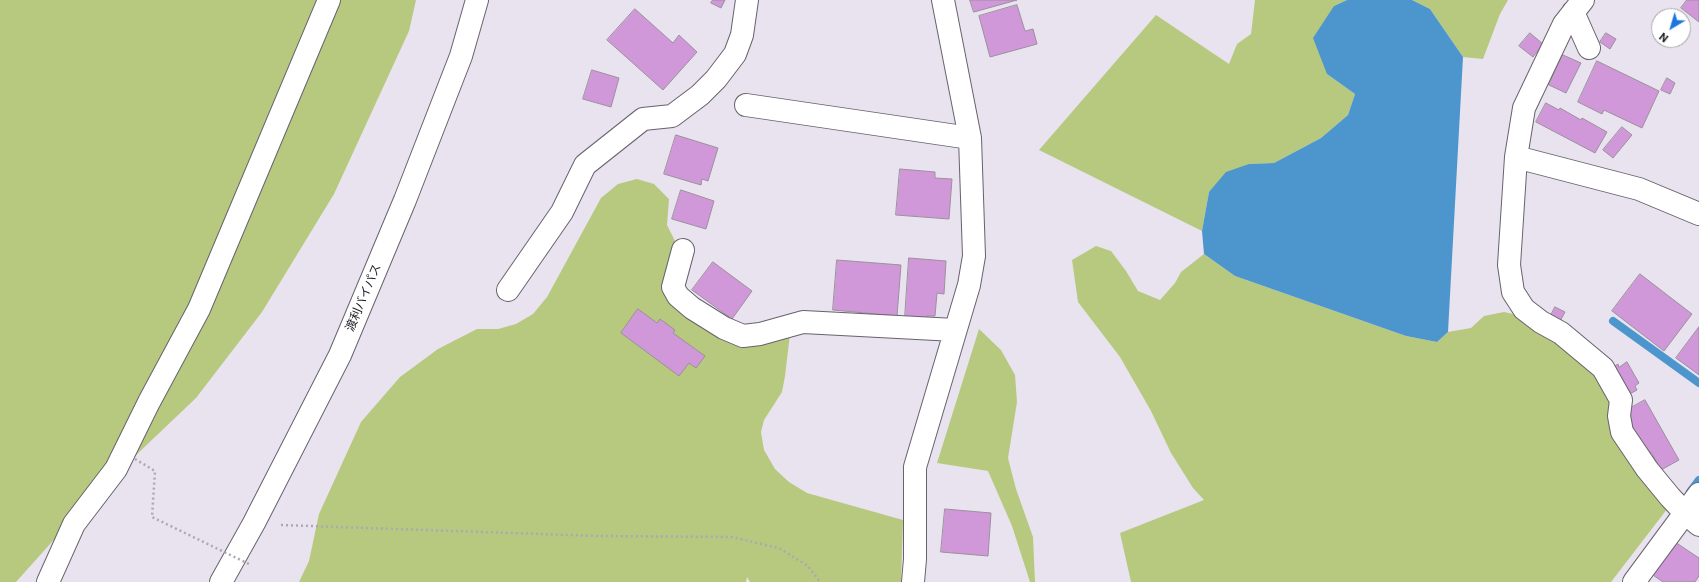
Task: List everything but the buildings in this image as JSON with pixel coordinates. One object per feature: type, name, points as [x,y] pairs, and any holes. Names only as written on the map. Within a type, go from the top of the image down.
[{"type":"main road","points":[[48,582],[74,524],[116,469],[149,402],[199,309],[329,0]]},
{"type":"main road","name":"渡利バイパス","points":[[221,582],[257,516],[340,355],[405,200],[461,56],[477,0]]},
{"type":"main road","points":[[508,290],[562,212],[585,165],[643,119],[672,116],[700,95],[716,79],[735,54],[742,35],[747,0]]},
{"type":"main road","points":[[913,582],[915,559],[915,467],[969,285],[974,256],[970,138],[943,0]]},
{"type":"main road","points":[[1578,6],[1589,48]]},
{"type":"main road","points":[[1578,6],[1564,24],[1524,108],[1516,157],[1509,265],[1512,292],[1524,309],[1541,322],[1561,333],[1603,368],[1621,400],[1619,416],[1622,432],[1647,469],[1692,519]]},
{"type":"main road","points":[[746,105],[970,138]]},
{"type":"main road","points":[[1516,157],[1639,189],[1699,214]]},
{"type":"main road","points":[[683,250],[673,287],[678,296],[692,308],[724,328],[743,336],[760,334],[803,322],[955,330]]},
{"type":"main road","points":[[1634,582],[1692,519],[1699,494]]},
{"type":"path","points":[[135,459],[155,471],[152,517],[251,565]]},
{"type":"path","points":[[275,525],[589,535],[732,537],[779,548],[808,566],[820,582]]},
{"type":"green space","points":[[0,0],[416,0],[409,31],[334,194],[262,312],[196,398],[94,495],[16,582],[0,582]]},
{"type":"green space","points":[[1255,0],[1347,0],[1334,6],[1327,74],[1355,94],[1348,115],[1321,138],[1274,163],[1249,164],[1209,192],[1202,231],[1039,150],[1156,15],[1229,64],[1237,44],[1251,34]]},
{"type":"green space","points":[[1412,0],[1508,0],[1500,14],[1483,59],[1463,57],[1430,9]]},
{"type":"green space","points":[[637,179],[654,184],[669,199],[667,225],[676,243],[673,255],[698,324],[716,336],[731,343],[790,334],[782,392],[764,420],[761,432],[764,450],[775,469],[789,482],[807,493],[903,520],[901,582],[750,582],[747,577],[746,582],[299,582],[309,561],[319,514],[361,422],[400,377],[438,349],[477,329],[498,329],[516,324],[533,314],[547,297],[601,198],[618,184]]},
{"type":"green space","points":[[1096,246],[1111,251],[1126,271],[1138,291],[1160,300],[1175,283],[1181,272],[1204,254],[1235,276],[1406,336],[1437,342],[1448,332],[1471,328],[1484,316],[1504,312],[1527,317],[1598,363],[1671,504],[1611,582],[1131,582],[1120,533],[1204,500],[1193,488],[1171,453],[1151,411],[1120,357],[1078,302],[1072,260]]},
{"type":"green space","points":[[979,329],[1001,350],[1015,375],[1017,402],[1008,458],[1016,489],[1033,537],[1035,582],[1030,582],[1012,526],[988,471],[937,463]]},
{"type":"water","points":[[1347,0],[1412,0],[1430,9],[1463,57],[1448,332],[1437,342],[1406,336],[1235,276],[1204,254],[1202,231],[1209,192],[1226,172],[1249,164],[1274,163],[1321,138],[1348,115],[1355,94],[1327,74],[1313,38],[1334,6]]},
{"type":"waterway","points":[[1613,321],[1699,383]]},
{"type":"waterway","points":[[1690,492],[1699,480]]}]
